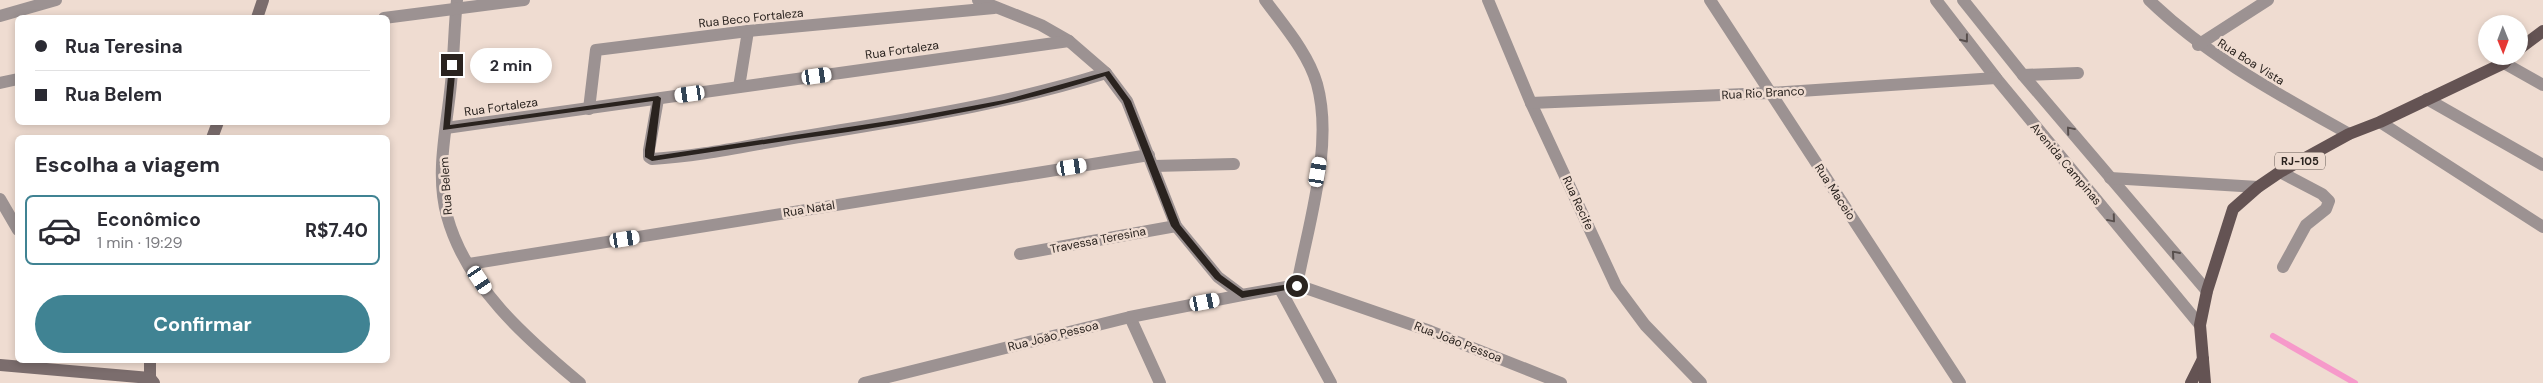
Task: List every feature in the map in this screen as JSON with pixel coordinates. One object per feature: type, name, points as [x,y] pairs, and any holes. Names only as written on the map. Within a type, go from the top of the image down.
[{"type":"main road","points":[[2528,42],[2543,31]]},
{"type":"main road","name":"RJ-105","points":[[2205,383],[2200,325],[2208,291],[2233,209],[2258,187],[2280,172],[2349,134],[2380,122],[2498,65]]},
{"type":"main road","points":[[2191,383],[2203,359]]},
{"type":"street","points":[[0,16],[56,0]]},
{"type":"street","points":[[258,15],[263,0]]},
{"type":"street","points":[[390,17],[457,4],[524,0]]},
{"type":"street","points":[[978,0],[1041,25],[1069,41],[1106,73],[1127,101],[1152,160],[1176,226],[1218,277],[1242,295]]},
{"type":"street","points":[[1265,0],[1306,57],[1318,86],[1322,112],[1321,152],[1297,286]]},
{"type":"street","name":"Rua Recife","points":[[1488,0],[1531,103],[1620,292],[1632,312],[1649,332],[1701,383]]},
{"type":"street","name":"Rua Maceio","points":[[1710,0],[1960,383]]},
{"type":"street","name":"Avenida Campinas","points":[[1936,0],[1996,78],[2200,325]]},
{"type":"street","name":"Avenida Campinas","points":[[1963,0],[2023,75],[2208,291]]},
{"type":"street","name":"Rua Boa Vista","points":[[2149,0],[2198,45],[2275,94],[2349,134]]},
{"type":"street","points":[[2198,45],[2268,0]]},
{"type":"street","name":"Rua Belem","points":[[457,4],[443,168],[447,214],[455,239],[469,264],[522,334],[580,383]]},
{"type":"street","name":"Rua Beco Fortaleza","points":[[589,109],[596,50],[748,32],[999,7]]},
{"type":"street","points":[[739,87],[748,32]]},
{"type":"street","name":"Rua Fortaleza","points":[[446,128],[1069,41]]},
{"type":"street","points":[[2515,65],[2543,85]]},
{"type":"street","points":[[658,98],[649,157],[661,158],[902,121],[1004,102],[1059,89],[1106,73]]},
{"type":"street","points":[[2023,75],[2078,73]]},
{"type":"street","name":"Rua Rio Branco","points":[[1531,103],[1770,93],[1996,78]]},
{"type":"street","points":[[0,83],[15,80]]},
{"type":"street","points":[[2427,99],[2543,165]]},
{"type":"street","points":[[2380,122],[2543,227]]},
{"type":"street","name":"Rua Natal","points":[[469,264],[1152,160],[1234,164]]},
{"type":"street","points":[[2280,172],[2322,194],[2329,201],[2326,209],[2306,225],[2283,268]]},
{"type":"street","points":[[2110,178],[2258,187]]},
{"type":"street","points":[[0,200],[15,225]]},
{"type":"street","name":"Travessa Teresina","points":[[1020,254],[1176,226]]},
{"type":"street","name":"Rua João Pessoa","points":[[864,383],[1130,317],[1297,286],[1376,310],[1477,348],[1561,383]]},
{"type":"street","points":[[1280,289],[1331,383]]},
{"type":"street","points":[[1130,317],[1160,383]]},
{"type":"street","points":[[0,365],[47,364],[152,380],[150,363]]},
{"type":"waterway","points":[[2273,336],[2355,383]]},
{"type":"route","points":[[452,65],[446,128],[658,98],[649,150],[649,157],[652,159],[697,154],[902,121],[1004,102],[1059,89],[1106,73],[1127,101],[1176,226],[1199,257],[1218,277],[1242,295],[1297,286]]}]
